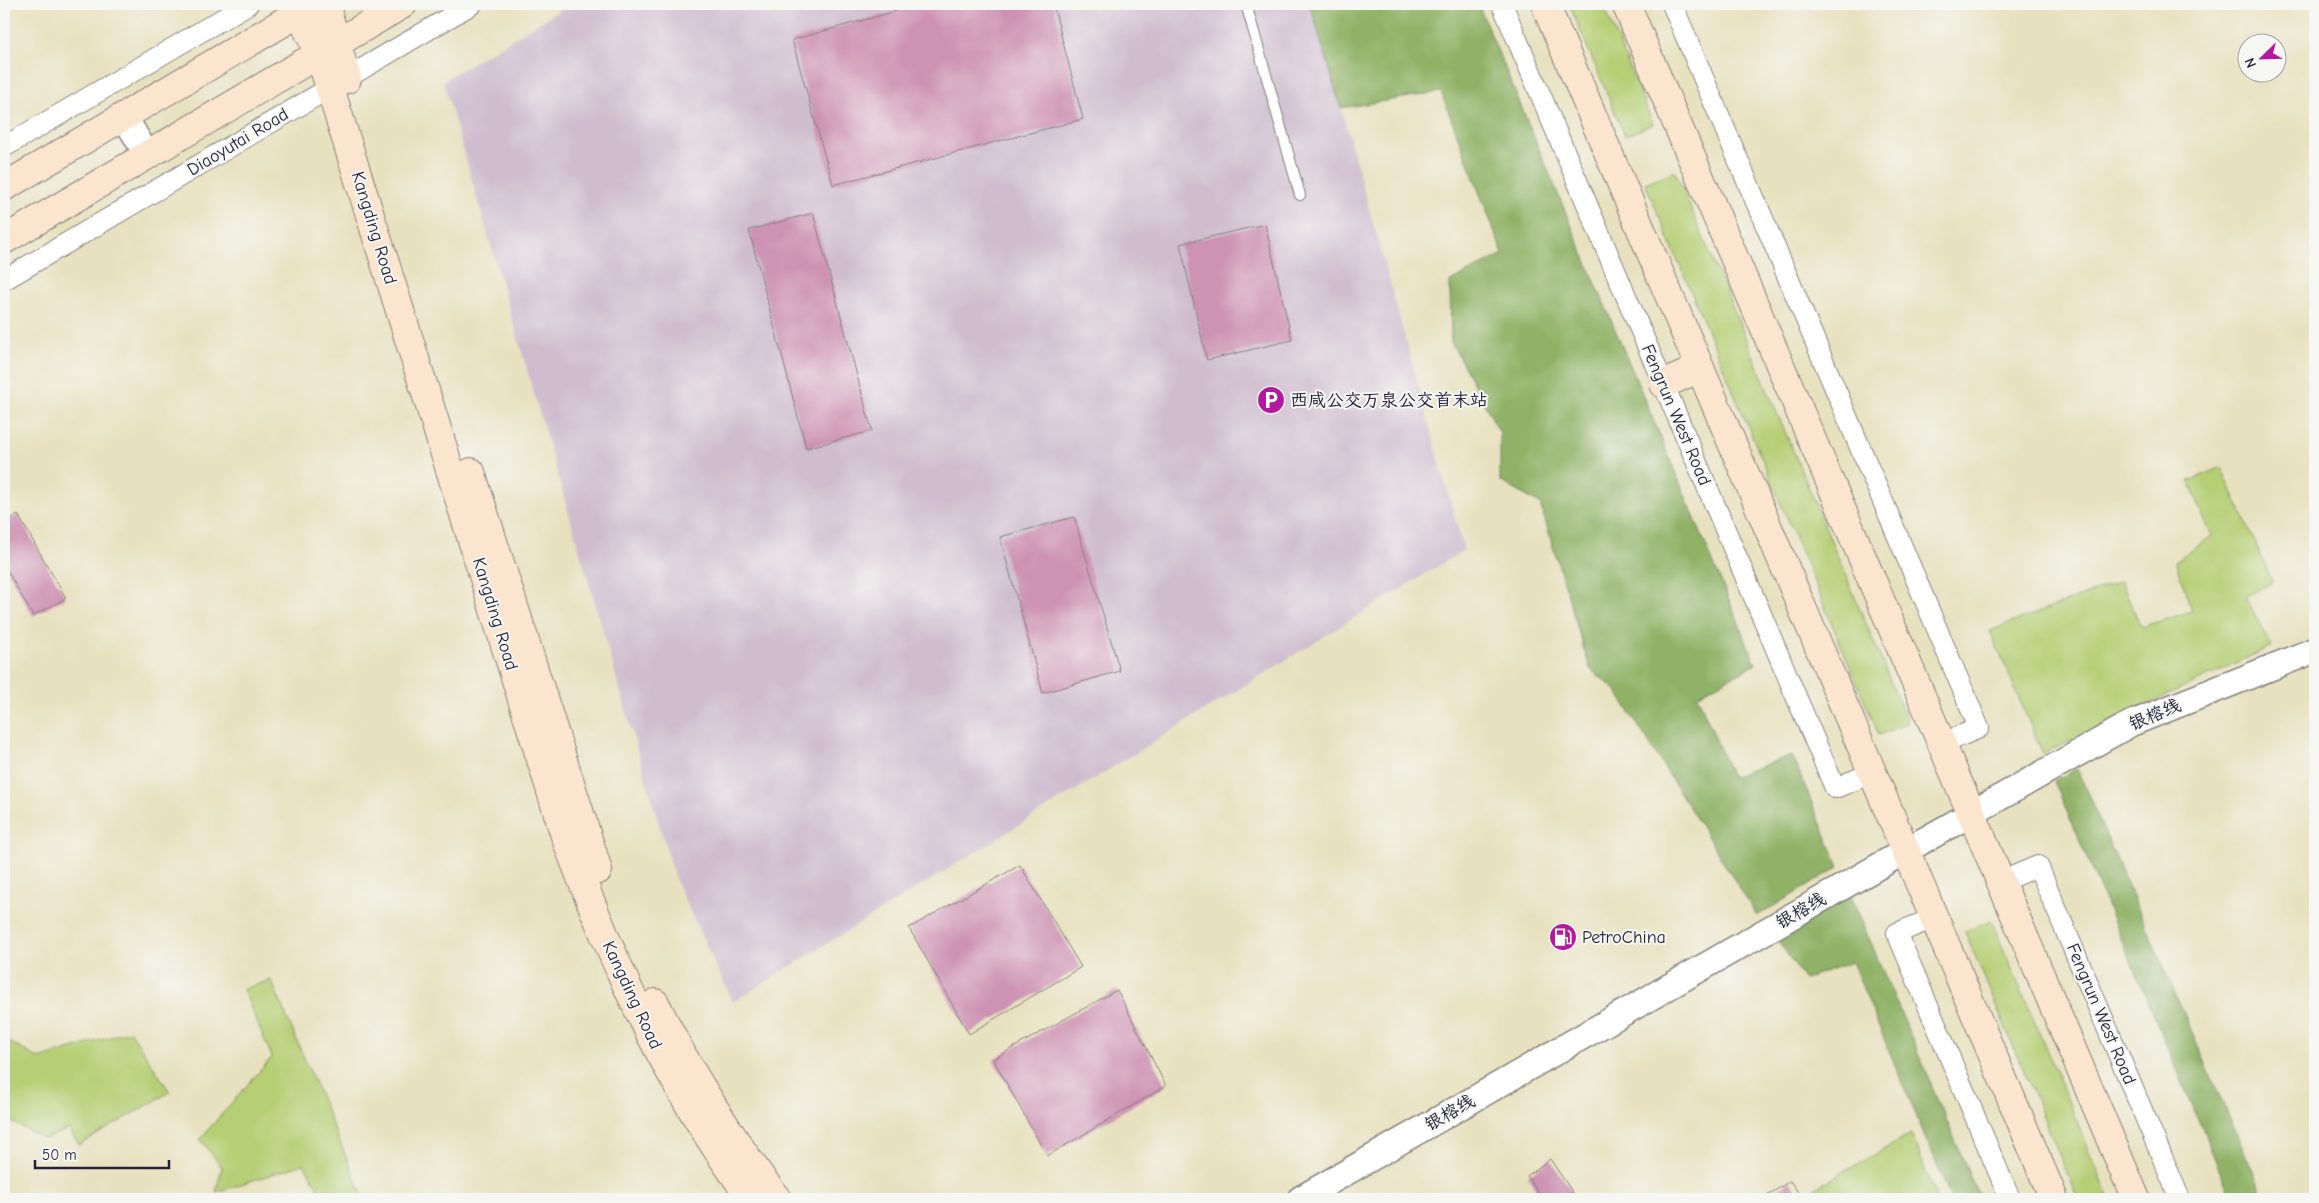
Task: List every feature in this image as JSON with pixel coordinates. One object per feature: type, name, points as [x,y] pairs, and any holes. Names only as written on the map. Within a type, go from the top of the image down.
[{"type":"main road","name":"Kangding Road","points":[[325,4],[327,48]]},
{"type":"main road","name":"Diaoyutai Road","points":[[4,240],[403,4]]},
{"type":"main road","points":[[1545,4],[2054,1199]]},
{"type":"main road","points":[[1626,4],[1970,814],[2136,1199]]},
{"type":"main road","name":"Kangding Road","points":[[303,7],[327,48],[565,836],[610,951],[662,1057],[730,1171],[752,1199]]},
{"type":"main road","points":[[4,187],[303,7]]},
{"type":"main road","name":"Kangding Road","points":[[338,83],[606,894],[663,1019],[704,1092],[747,1160],[777,1199]]},
{"type":"main road","points":[[1664,384],[1700,368]]},
{"type":"street","points":[[4,147],[248,4]]},
{"type":"street","name":"Diaoyutai Road","points":[[4,280],[472,4]]},
{"type":"street","name":"Fengrun West Road","points":[[1502,4],[1835,788],[1872,773]]},
{"type":"street","points":[[1672,4],[1979,728],[1941,744]]},
{"type":"street","points":[[124,116],[147,155]]},
{"type":"street","name":"银榕线","points":[[1300,1199],[1905,851],[2130,724],[2315,650]]},
{"type":"street","name":"Fengrun West Road","points":[[2000,882],[2038,866],[2180,1199]]},
{"type":"street","points":[[1934,918],[1897,933],[2010,1199]]},
{"type":"lane","points":[[1246,4],[1300,195]]},
{"type":"shaded area","points":[[570,4],[1312,4],[1464,550],[733,1002],[675,879],[443,81]]},
{"type":"green space","points":[[1310,4],[1478,4],[1756,664],[1697,695],[1732,777],[1792,755],[1839,867],[1757,916],[1616,690],[1590,669],[1540,504],[1500,481],[1500,433],[1451,342],[1450,282],[1503,254],[1441,92],[1341,108]]},
{"type":"green space","points":[[1569,4],[1603,4],[1653,124],[1625,136]]},
{"type":"green space","points":[[1675,171],[1908,723],[1879,735],[1645,183]]},
{"type":"green space","points":[[2221,467],[2273,582],[2245,597],[2272,646],[2043,754],[1990,631],[2121,581],[2141,627],[2192,611],[2175,561],[2212,536],[2189,481]]},
{"type":"green space","points":[[2077,769],[2265,1199],[2232,1199],[2054,781]]},
{"type":"green space","points":[[1851,896],[1980,1199],[1951,1199],[1852,962],[1804,979],[1777,939]]},
{"type":"green space","points":[[1991,920],[2110,1199],[2078,1199],[1965,932]]},
{"type":"green space","points":[[271,980],[364,1199],[325,1199],[304,1164],[216,1192],[222,1167],[200,1139],[272,1057],[243,989]]},
{"type":"green space","points":[[130,1031],[170,1092],[79,1145],[69,1129],[45,1139],[4,1118],[4,1039],[39,1059]]},
{"type":"green space","points":[[1911,1134],[1937,1199],[1796,1199]]},
{"type":"building","points":[[921,4],[1053,4],[1083,119],[833,185],[792,40]]},
{"type":"building","points":[[813,213],[872,431],[806,448],[749,230]]},
{"type":"building","points":[[1265,224],[1292,340],[1207,360],[1180,244]]},
{"type":"building","points":[[18,515],[66,598],[33,616],[4,565],[4,523]]},
{"type":"building","points":[[1074,517],[1120,671],[1043,693],[1000,537]]},
{"type":"building","points":[[1020,865],[1081,967],[969,1034],[909,928]]},
{"type":"building","points":[[1117,990],[1166,1086],[1047,1156],[993,1059]]},
{"type":"building","points":[[1550,1159],[1577,1199],[1542,1199],[1527,1176]]},
{"type":"building","points":[[1790,1181],[1803,1199],[1762,1199]]},
{"type":"place","name":"西咸公交万泉公交首末站","points":[[1271,400]]},
{"type":"place","name":"PetroChina","points":[[1563,937]]}]
